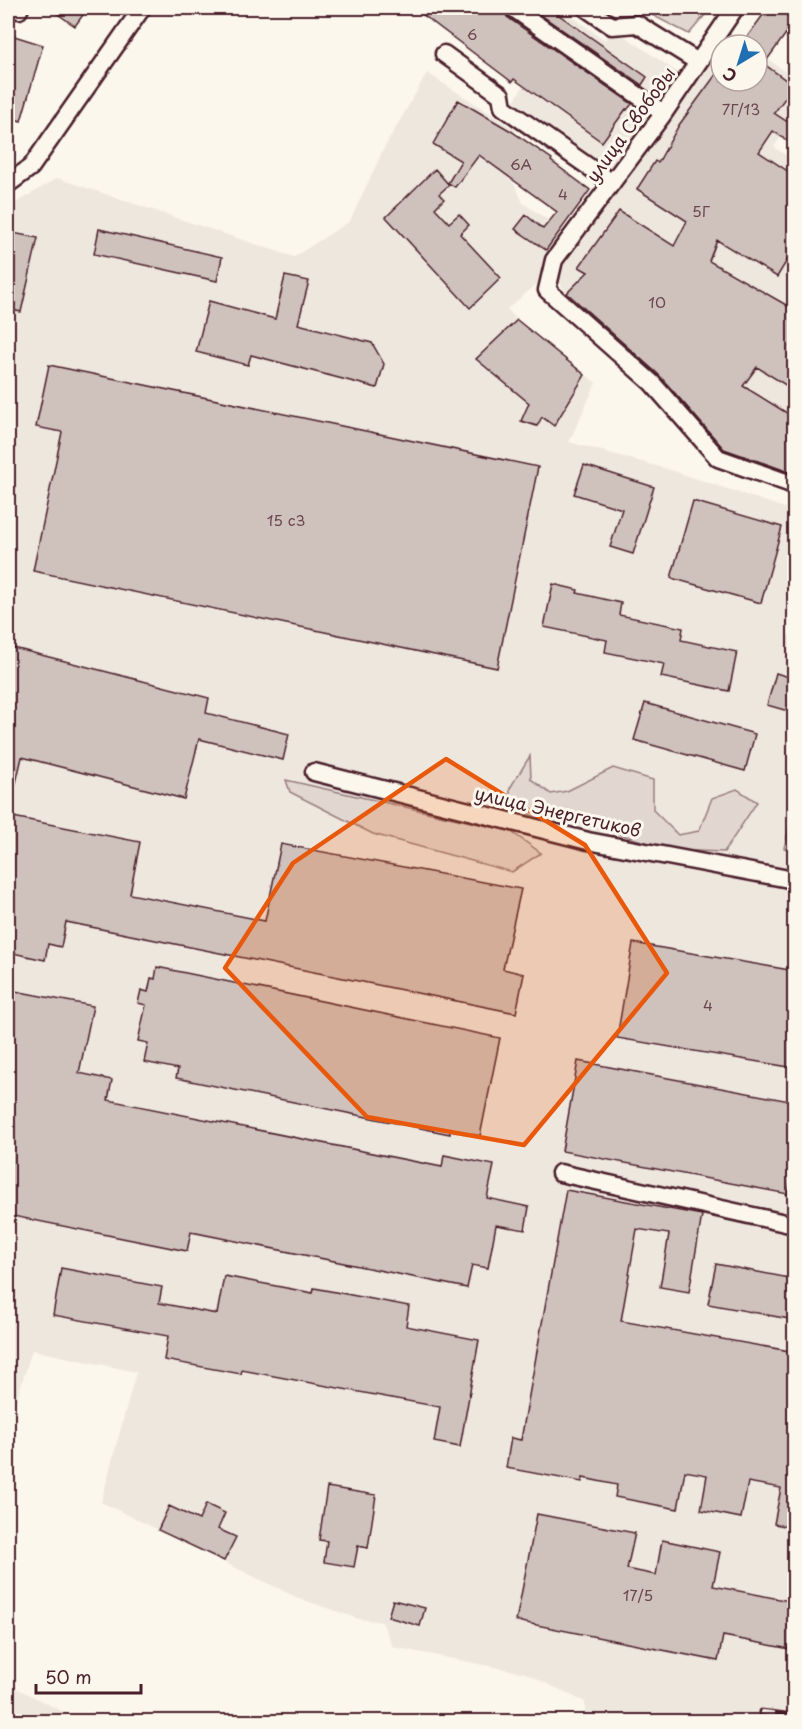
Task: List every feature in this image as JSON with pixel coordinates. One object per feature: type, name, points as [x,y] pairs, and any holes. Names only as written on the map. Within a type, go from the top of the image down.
[{"type":"street","points":[[11,8],[19,10],[20,8]]},
{"type":"street","points":[[8,184],[31,167],[142,8]]},
{"type":"street","points":[[513,8],[663,113]]},
{"type":"street","points":[[586,8],[612,26],[637,24],[698,62]]},
{"type":"street","name":"улица Свободы","points":[[735,8],[663,113],[554,260],[547,290],[652,383],[718,458],[795,485]]},
{"type":"street","points":[[444,54],[501,94],[503,106],[612,183]]},
{"type":"street","name":"улица Энергетиков","points":[[314,772],[588,841],[795,880]]},
{"type":"street","points":[[560,1173],[795,1225]]},
{"type":"highlighted area","points":[[446,759],[585,845],[667,973],[524,1145],[367,1117],[225,968],[293,863]]},
{"type":"shaded area","points":[[469,8],[560,8],[605,40],[613,28],[683,76],[612,172],[514,101],[540,60]]},
{"type":"shaded area","points":[[645,8],[711,8],[689,34],[648,13]]},
{"type":"shaded area","points":[[709,58],[709,93],[769,93],[769,60],[794,78],[794,116],[774,147],[794,161],[794,277],[792,281],[794,283],[794,475],[720,450],[600,321],[567,293],[558,281],[564,263]]},
{"type":"shaded area","points":[[427,73],[516,130],[496,165],[515,185],[523,203],[564,231],[545,254],[537,284],[507,309],[517,320],[596,383],[569,442],[667,469],[794,511],[794,607],[787,634],[794,637],[794,1721],[585,1721],[585,1702],[525,1673],[393,1647],[382,1622],[359,1619],[298,1598],[101,1502],[136,1372],[32,1350],[8,1427],[8,208],[57,178],[294,257],[350,221],[383,150]]},
{"type":"shaded area","points":[[530,756],[531,779],[551,794],[567,791],[613,768],[653,780],[653,810],[678,835],[699,831],[712,798],[737,789],[757,802],[724,852],[672,850],[582,823],[536,817],[510,807],[510,788]]},
{"type":"shaded area","points":[[286,780],[510,831],[541,853],[512,872],[373,834],[290,792]]},
{"type":"shaded area","points":[[794,810],[794,851],[784,848]]},
{"type":"shaded area","points":[[8,1684],[82,1721],[8,1721]]},
{"type":"building","points":[[49,8],[88,8],[75,26]]},
{"type":"building","points":[[414,8],[503,8],[507,17],[632,104],[602,142],[514,79],[512,82]]},
{"type":"building","points":[[531,8],[549,8],[647,77],[642,85]]},
{"type":"building","points":[[768,8],[795,8],[795,31],[790,28],[769,57],[769,33],[750,33]]},
{"type":"building","points":[[8,34],[43,45],[21,121],[8,117]]},
{"type":"building","points":[[769,68],[794,86],[774,113],[795,127],[795,146],[773,131],[759,152],[795,176],[795,247],[777,277],[717,240],[709,261],[795,310],[795,391],[757,367],[743,386],[795,418],[795,474],[724,449],[659,375],[567,293],[588,272],[579,267],[619,211],[674,246],[687,221],[637,189],[655,161],[658,163],[679,125],[709,84],[709,93],[769,93]]},
{"type":"building","points":[[458,100],[511,131],[552,159],[551,161],[590,190],[546,250],[515,229],[526,215],[543,229],[557,212],[479,155],[455,187],[448,183],[461,161],[433,144]]},
{"type":"building","points":[[435,169],[449,185],[439,194],[444,199],[435,208],[449,223],[459,214],[469,225],[460,234],[501,278],[470,308],[386,217]]},
{"type":"building","points":[[99,229],[222,257],[217,281],[94,254]]},
{"type":"building","points":[[8,232],[38,238],[21,312],[8,309]]},
{"type":"building","points":[[285,276],[309,281],[298,324],[372,343],[384,364],[377,388],[251,355],[248,365],[196,352],[209,301],[275,319]]},
{"type":"building","points":[[517,320],[585,375],[554,426],[542,417],[537,426],[521,421],[529,403],[476,359]]},
{"type":"building","points":[[49,365],[538,467],[497,668],[33,571],[62,432],[36,427]]},
{"type":"building","points":[[584,465],[654,487],[633,554],[610,547],[622,509],[574,494]]},
{"type":"building","points":[[693,501],[782,527],[761,603],[671,578]]},
{"type":"building","points":[[553,584],[578,590],[577,593],[621,603],[619,615],[683,628],[681,640],[737,652],[729,691],[661,677],[664,664],[605,652],[607,640],[544,627]]},
{"type":"building","points":[[10,647],[209,698],[206,713],[289,734],[283,760],[199,739],[184,799],[22,757],[12,800],[8,799],[8,656]]},
{"type":"building","points":[[776,673],[795,679],[795,713],[767,705]]},
{"type":"building","points":[[645,703],[755,734],[745,771],[634,740]]},
{"type":"building","points":[[8,816],[140,842],[130,894],[265,921],[281,844],[521,889],[503,969],[524,974],[516,1013],[66,922],[61,947],[48,944],[45,960],[8,952]]},
{"type":"building","points":[[633,943],[795,971],[795,1068],[617,1038]]},
{"type":"building","points":[[157,967],[500,1038],[480,1136],[450,1130],[450,1134],[176,1078],[178,1069],[144,1062],[148,1043],[138,1041],[146,1005],[138,1003],[141,990],[148,992],[151,978],[155,979]]},
{"type":"building","points":[[15,991],[93,1006],[79,1073],[112,1080],[108,1100],[442,1167],[444,1155],[494,1165],[487,1198],[529,1207],[525,1230],[496,1225],[488,1268],[472,1265],[467,1288],[191,1232],[187,1251],[8,1215],[8,1012],[11,1013]]},
{"type":"building","points":[[578,1061],[795,1102],[795,1160],[788,1194],[562,1151]]},
{"type":"building","points":[[566,1190],[702,1215],[689,1292],[660,1287],[669,1234],[637,1229],[621,1321],[795,1352],[795,1528],[774,1524],[781,1488],[748,1482],[741,1518],[701,1510],[707,1475],[685,1471],[678,1509],[615,1497],[617,1485],[583,1478],[582,1482],[506,1468],[511,1438],[521,1440]]},
{"type":"building","points":[[716,1264],[795,1279],[795,1320],[708,1304]]},
{"type":"building","points":[[61,1268],[162,1287],[159,1303],[217,1314],[224,1276],[313,1293],[314,1288],[409,1306],[406,1326],[479,1340],[460,1447],[434,1442],[440,1407],[242,1370],[241,1374],[164,1360],[168,1336],[53,1315]]},
{"type":"building","points":[[327,1487],[376,1495],[368,1548],[358,1546],[354,1567],[324,1562],[327,1541],[319,1540]]},
{"type":"building","points":[[206,1504],[225,1513],[218,1529],[236,1537],[224,1561],[158,1530],[169,1506],[199,1520]]},
{"type":"building","points":[[537,1514],[635,1533],[627,1569],[656,1575],[662,1540],[720,1552],[713,1586],[795,1602],[795,1650],[723,1636],[718,1661],[516,1621]]},
{"type":"building","points":[[393,1600],[425,1608],[420,1626],[388,1617]]},
{"type":"railway","points":[[761,1712],[794,1716]]}]
